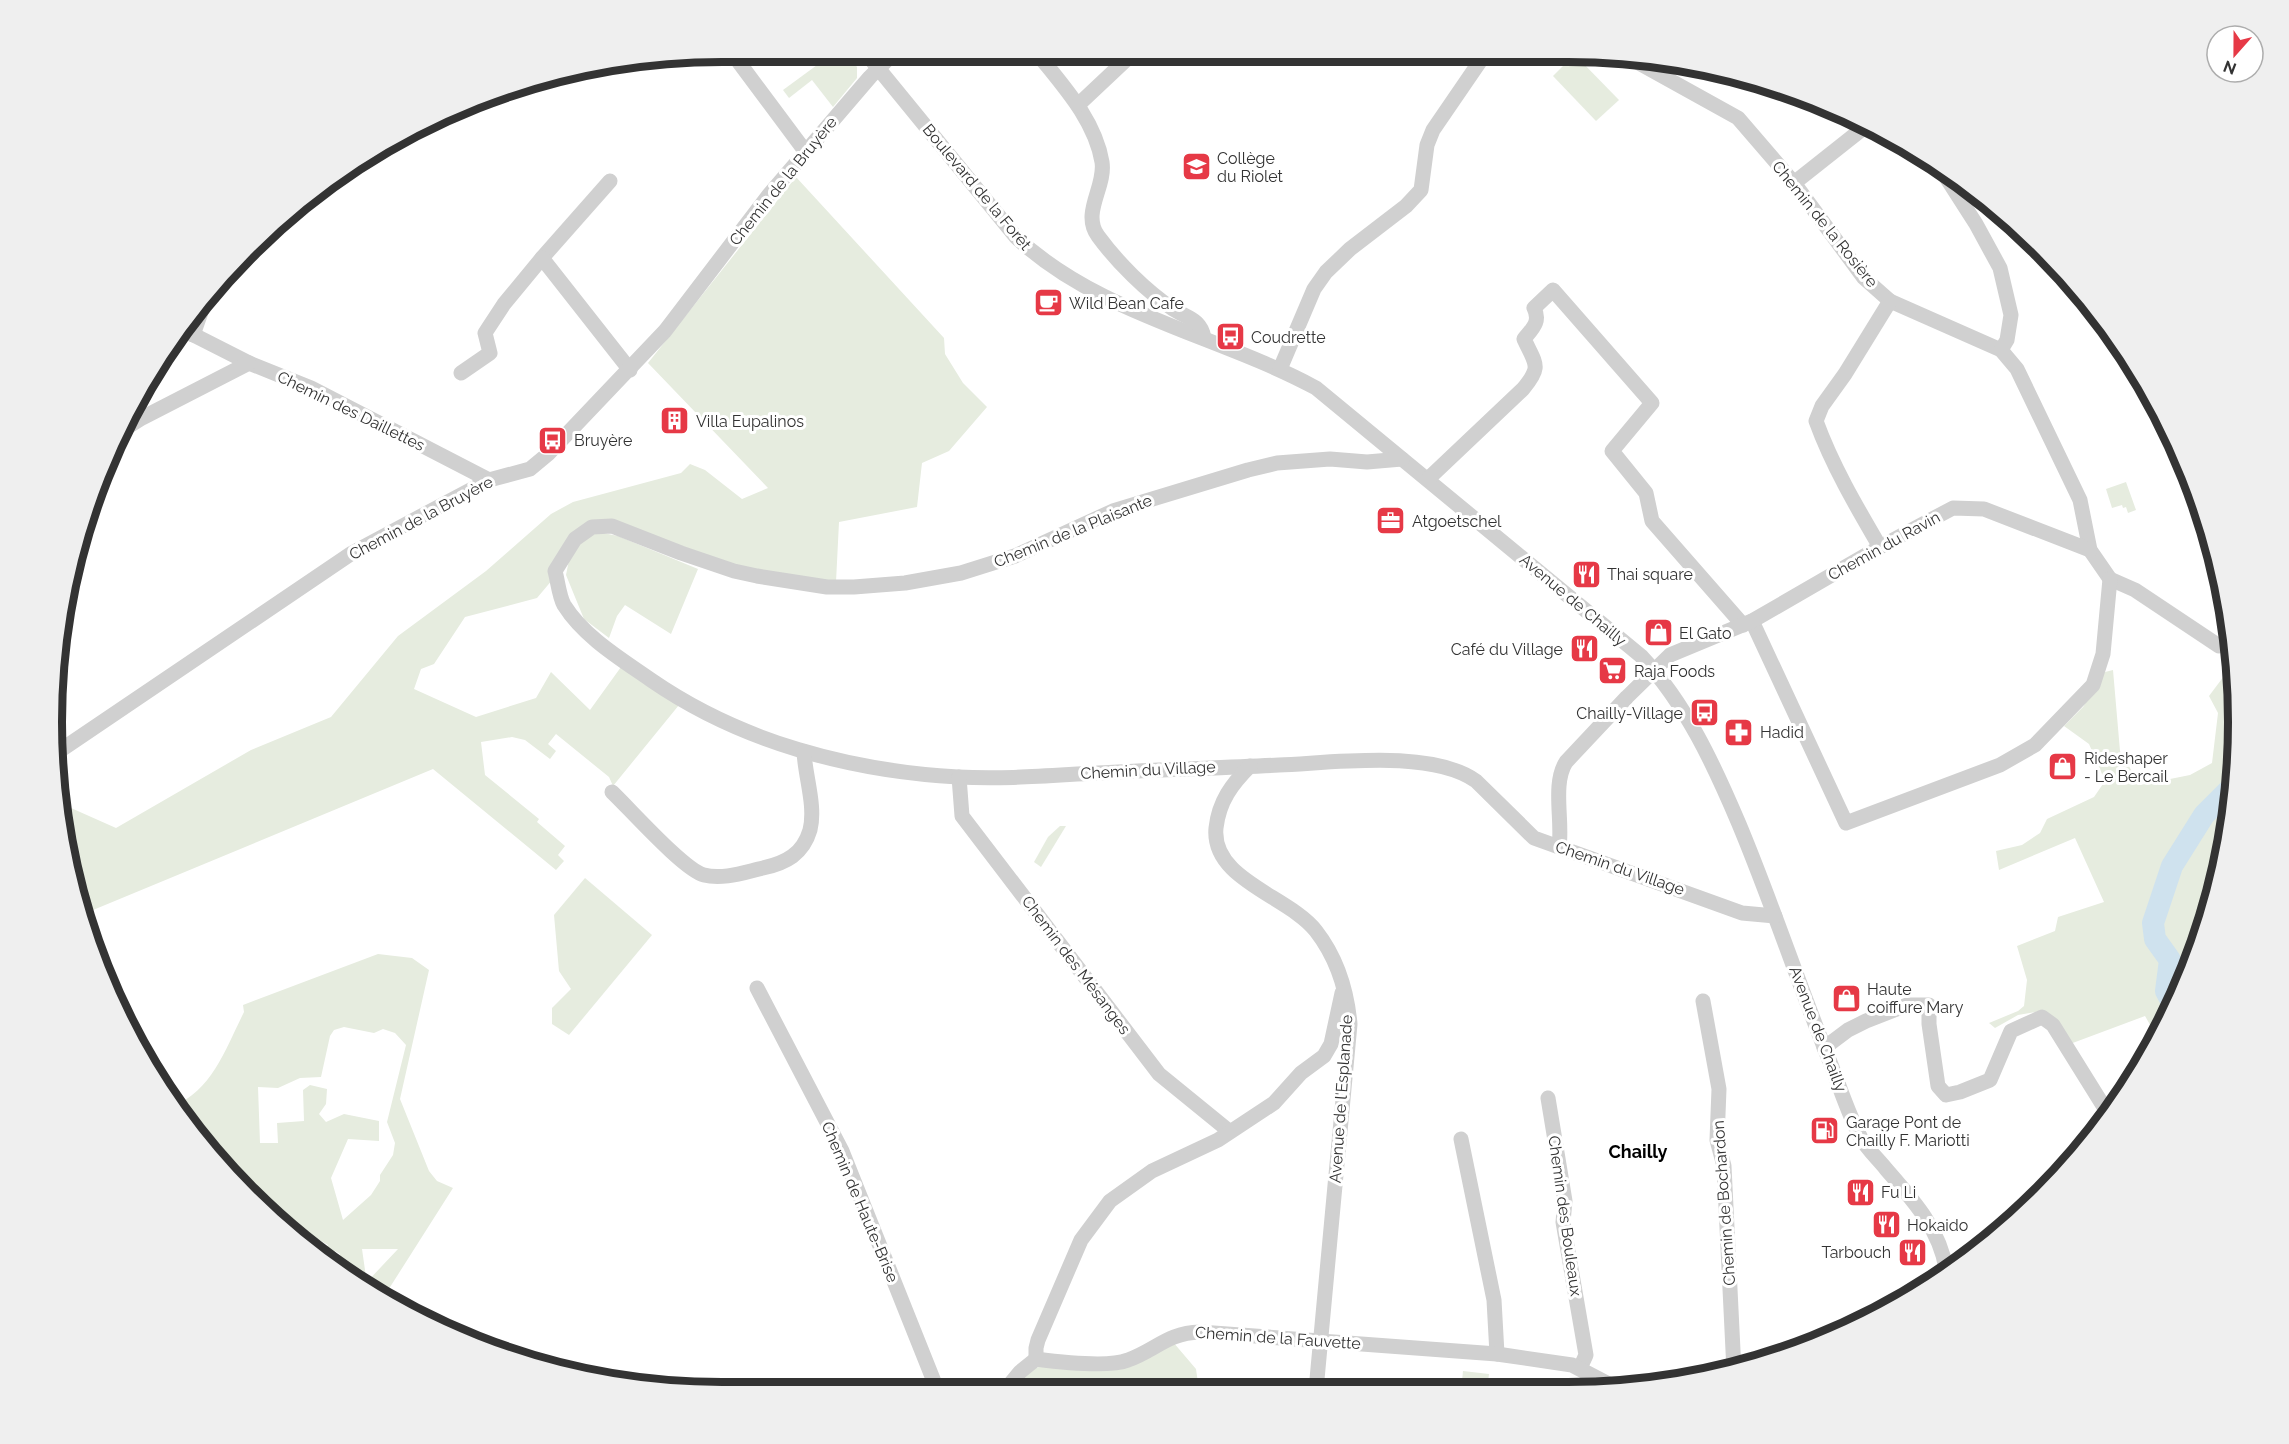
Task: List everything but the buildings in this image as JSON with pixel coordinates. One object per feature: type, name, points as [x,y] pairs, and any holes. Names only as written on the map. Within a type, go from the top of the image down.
[{"type":"street","points":[[739,62],[805,151]]},
{"type":"street","name":"Boulevard de la Forêt","points":[[873,62],[1016,237],[1037,257],[1058,272],[1084,288],[1105,296]]},
{"type":"street","name":"Chemin de la Bruyère","points":[[63,749],[352,553],[489,480],[530,469],[548,454],[665,331],[805,151],[885,62]]},
{"type":"street","points":[[1044,62],[1078,105],[1092,129],[1103,165],[1091,220],[1094,229],[1149,292],[1198,322],[1203,328],[1204,338]]},
{"type":"street","points":[[1078,105],[1124,62]]},
{"type":"street","points":[[1280,369],[1314,289],[1326,272],[1350,249],[1406,206],[1421,190],[1426,145],[1433,129],[1480,62]]},
{"type":"street","name":"Chemin de la Rosière","points":[[1645,66],[1738,118],[1794,183],[1864,278],[1890,301],[2001,350],[2017,369],[2080,500],[2090,550],[2110,579]]},
{"type":"street","points":[[1794,183],[1860,131]]},
{"type":"street","points":[[461,373],[490,353],[485,333],[504,304],[610,181]]},
{"type":"street","points":[[1951,185],[2000,268],[2012,315],[2007,340],[2001,350]]},
{"type":"street","points":[[542,258],[630,370]]},
{"type":"street","points":[[1428,479],[1523,389],[1534,375],[1535,363],[1524,339],[1537,323],[1538,315],[1534,308],[1554,290],[1652,404],[1612,451],[1646,493],[1652,521],[1747,623],[1846,823],[2000,765],[2035,746],[2093,685],[2103,654],[2110,579],[2135,590],[2220,646]]},
{"type":"street","name":"Avenue de Chailly","points":[[1105,296],[1280,369],[1316,388],[1641,657],[1668,685],[1716,770],[1759,872],[1824,1048],[1862,1140],[1928,1220],[1944,1254],[1945,1263]]},
{"type":"street","points":[[1880,547],[1832,459],[1816,421],[1822,406],[1845,374],[1890,301]]},
{"type":"street","name":"Chemin des Daillettes","points":[[189,333],[249,363],[311,388],[489,480]]},
{"type":"street","points":[[133,423],[249,363]]},
{"type":"street","name":"Chemin de la Plaisante","points":[[555,571],[575,539],[592,527],[612,526],[713,564],[757,576],[827,586],[854,587],[905,583],[961,573],[1015,556],[1113,511],[1248,470],[1277,463],[1330,459],[1367,462],[1402,459]]},
{"type":"street","name":"Chemin du Ravin","points":[[1559,847],[1560,771],[1627,697],[1670,655],[1747,623],[1953,508],[1984,509],[2090,550]]},
{"type":"street","name":"Chemin du Village","points":[[555,571],[563,603],[583,628],[628,663],[693,706],[739,728],[804,752],[856,766],[959,777],[1027,776],[1371,760],[1431,764],[1467,775],[1486,789],[1534,838],[1742,913],[1775,916]]},
{"type":"street","points":[[612,792],[685,864],[703,875],[725,877],[783,864],[802,849],[811,820],[804,752]]},
{"type":"street","name":"Avenue de l'Esplanade","points":[[1250,766],[1232,784],[1221,806],[1215,837],[1221,852],[1229,866],[1247,882],[1296,911],[1316,930],[1333,958],[1348,1004],[1350,1024],[1317,1382]]},
{"type":"street","name":"Chemin des Mésanges","points":[[959,777],[962,816],[975,834],[1159,1074],[1228,1131]]},
{"type":"street","points":[[1012,1382],[1036,1359],[1038,1340],[1081,1240],[1110,1201],[1152,1171],[1218,1140],[1228,1131],[1265,1110],[1283,1094],[1301,1073],[1324,1056],[1331,1044],[1344,987]]},
{"type":"street","name":"Chemin de Haute-Brise","points":[[757,988],[842,1152],[934,1382]]},
{"type":"street","name":"Chemin de Bochardon","points":[[1703,1001],[1719,1089],[1717,1140],[1724,1166],[1734,1361]]},
{"type":"street","points":[[1824,1048],[1848,1030],[1866,1021],[1907,1005],[1929,1005],[1929,1024],[1938,1086],[1946,1095],[1990,1080],[2011,1031],[2042,1017],[2053,1025],[2104,1106]]},
{"type":"street","name":"Chemin des Bouleaux","points":[[1548,1098],[1565,1201],[1563,1222],[1586,1355],[1580,1368]]},
{"type":"street","points":[[1461,1139],[1494,1300],[1497,1354]]},
{"type":"street","name":"Chemin de la Fauvette","points":[[1036,1359],[1084,1363],[1125,1362],[1175,1335],[1192,1332],[1497,1354],[1580,1368],[1604,1381]]},
{"type":"shaded area","points":[[821,62],[853,62],[857,67],[857,78],[833,107],[812,80],[789,98],[783,90]]},
{"type":"shaded area","points":[[1567,62],[1582,62],[1619,100],[1596,121],[1553,76]]},
{"type":"shaded area","points":[[796,177],[944,338],[945,354],[963,383],[987,407],[949,451],[922,463],[917,507],[839,522],[836,582],[739,568],[628,527],[598,532],[618,536],[698,569],[671,634],[625,605],[617,616],[609,638],[584,619],[566,575],[569,560],[537,598],[465,617],[434,664],[421,669],[414,689],[476,717],[536,698],[551,672],[590,710],[621,667],[679,705],[613,786],[609,777],[556,734],[548,744],[556,751],[550,759],[525,740],[512,737],[481,742],[485,775],[539,819],[537,822],[565,846],[558,855],[564,861],[556,870],[433,769],[90,911],[74,851],[67,806],[116,828],[251,750],[331,717],[398,636],[486,571],[551,514],[573,502],[681,473],[690,464],[705,470],[742,499],[768,488],[648,363]]},
{"type":"shaded area","points":[[2071,295],[2084,312],[2070,300]]},
{"type":"shaded area","points":[[2126,482],[2136,510],[2128,513],[2126,507],[2123,508],[2122,505],[2112,508],[2106,489]]},
{"type":"shaded area","points":[[2113,670],[2120,751],[2140,785],[2190,775],[2212,763],[2218,713],[2209,696],[2226,674],[2228,722],[2226,765],[2215,851],[2192,934],[2177,975],[2152,1028],[2145,1016],[2070,1044],[2041,1011],[2018,1015],[1995,1028],[1989,1023],[2018,1011],[2024,1006],[2027,980],[2017,946],[2055,931],[2058,917],[2104,902],[2075,838],[1999,870],[1996,851],[2022,845],[2040,833],[2047,819],[2094,797],[2105,781],[2089,744],[2064,726],[2083,707],[2105,672]]},
{"type":"shaded area","points":[[1060,826],[1066,826],[1041,867],[1034,862],[1048,837]]},
{"type":"shaded area","points":[[585,878],[652,935],[569,1035],[552,1024],[552,1008],[571,989],[559,971],[554,915]]},
{"type":"shaded area","points":[[378,954],[412,958],[429,970],[400,1099],[429,1171],[437,1181],[453,1188],[387,1291],[369,1280],[398,1249],[362,1249],[366,1277],[355,1271],[339,1260],[340,1254],[335,1251],[333,1255],[326,1250],[328,1245],[297,1227],[255,1189],[225,1157],[182,1102],[208,1079],[224,1054],[244,1012],[243,1005]],"holes":[[[344,1027],[374,1033],[383,1029],[395,1033],[406,1045],[387,1122],[395,1143],[393,1155],[371,1195],[343,1220],[331,1178],[348,1139],[379,1141],[379,1121],[344,1114],[326,1122],[319,1114],[326,1104],[327,1089],[310,1085],[303,1090],[304,1121],[277,1123],[278,1143],[260,1143],[258,1087],[278,1088],[300,1078],[321,1077],[330,1036],[334,1030]]]},
{"type":"shaded area","points":[[1173,1342],[1196,1369],[1198,1382],[1020,1382],[1031,1370],[1041,1366],[1100,1368]]},
{"type":"shaded area","points":[[1463,1371],[1489,1374],[1488,1382],[1462,1382]]},
{"type":"waterway","points":[[2168,995],[2166,991],[2170,960],[2155,939],[2153,923],[2172,866],[2204,815],[2223,796]]},
{"type":"place","name":"Collège du Riolet","points":[[1196,167]]},
{"type":"place","name":"Wild Bean Cafe","points":[[1048,303]]},
{"type":"place","name":"Coudrette","points":[[1230,337]]},
{"type":"place","name":"Villa Eupalinos","points":[[675,421]]},
{"type":"place","name":"Bruyère","points":[[553,440]]},
{"type":"place","name":"Atgoetschel","points":[[1391,521]]},
{"type":"place","name":"Thai square","points":[[1586,574]]},
{"type":"place","name":"El Gato","points":[[1658,633]]},
{"type":"place","name":"Café du Village","points":[[1584,649]]},
{"type":"place","name":"Raja Foods","points":[[1613,671]]},
{"type":"place","name":"Chailly-Village","points":[[1704,713]]},
{"type":"place","name":"Hadid","points":[[1739,732]]},
{"type":"place","name":"Rideshaper - Le Bercail","points":[[2063,767]]},
{"type":"place","name":"Haute coiffure Mary","points":[[1846,998]]},
{"type":"place","name":"Garage Pont de Chailly F. Mariotti","points":[[1825,1131]]},
{"type":"place","name":"Fu Li","points":[[1860,1192]]},
{"type":"place","name":"Hokaido","points":[[1886,1225]]},
{"type":"place","name":"Tarbouch","points":[[1912,1252]]},
{"type":"district","name":"Chailly","points":[[1638,1151]]}]
